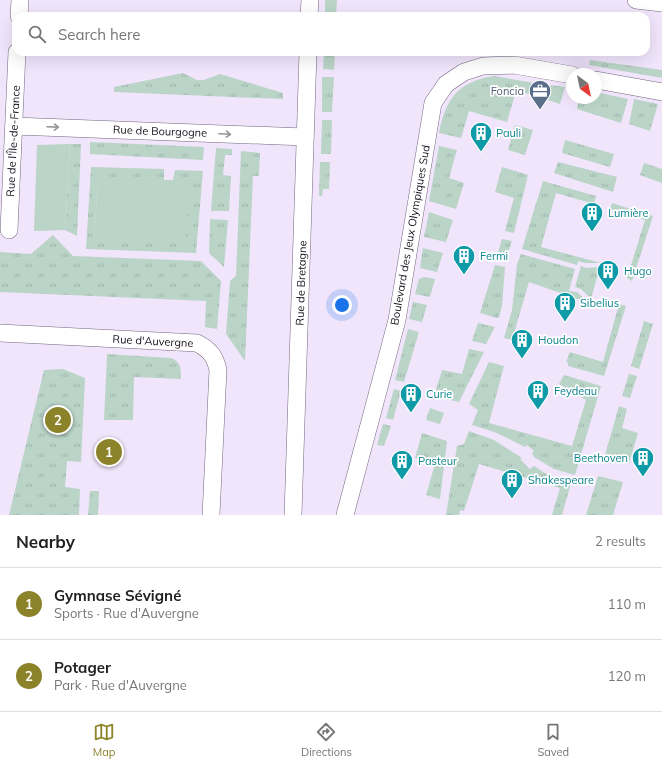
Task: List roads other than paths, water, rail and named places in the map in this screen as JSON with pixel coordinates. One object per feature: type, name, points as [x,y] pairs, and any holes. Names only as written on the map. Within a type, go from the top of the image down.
[{"type":"street","points":[[19,12],[20,0]]},
{"type":"street","points":[[310,0],[310,12]]},
{"type":"street","points":[[636,0],[662,3]]},
{"type":"street","name":"Rue de l'Île-de-France","points":[[9,230],[17,56]]},
{"type":"street","name":"Rue de Bretagne","points":[[293,515],[308,56]]},
{"type":"street","name":"Boulevard des Jeux Olympiques Sud","points":[[345,515],[397,320],[433,103],[446,84],[464,72],[483,66],[514,65],[566,74]]},
{"type":"street","points":[[602,81],[662,92]]},
{"type":"street","name":"Rue de Bourgogne","points":[[14,126],[306,137]]},
{"type":"street","name":"Rue d'Auvergne","points":[[0,333],[197,343],[206,347],[213,354],[218,370],[211,515]]},
{"type":"place","name":"Foncia","points":[[540,110]]},
{"type":"place","name":"Pauli","points":[[481,152]]},
{"type":"place","name":"Lumière","points":[[592,232]]},
{"type":"place","name":"Fermi","points":[[464,276]]},
{"type":"place","name":"Hugo","points":[[608,290]]},
{"type":"place","name":"Sibelius","points":[[565,322]]},
{"type":"place","name":"Houdon","points":[[522,360]]},
{"type":"place","name":"Feydeau","points":[[538,410]]},
{"type":"place","name":"Curie","points":[[411,414]]},
{"type":"place","name":"Potager","points":[[58,420]]},
{"type":"place","name":"Gymnase Sévigné","points":[[109,452]]},
{"type":"place","name":"Beethoven","points":[[643,478]]},
{"type":"place","name":"Pasteur","points":[[402,480]]},
{"type":"place","name":"Shakespeare","points":[[512,500]]}]
